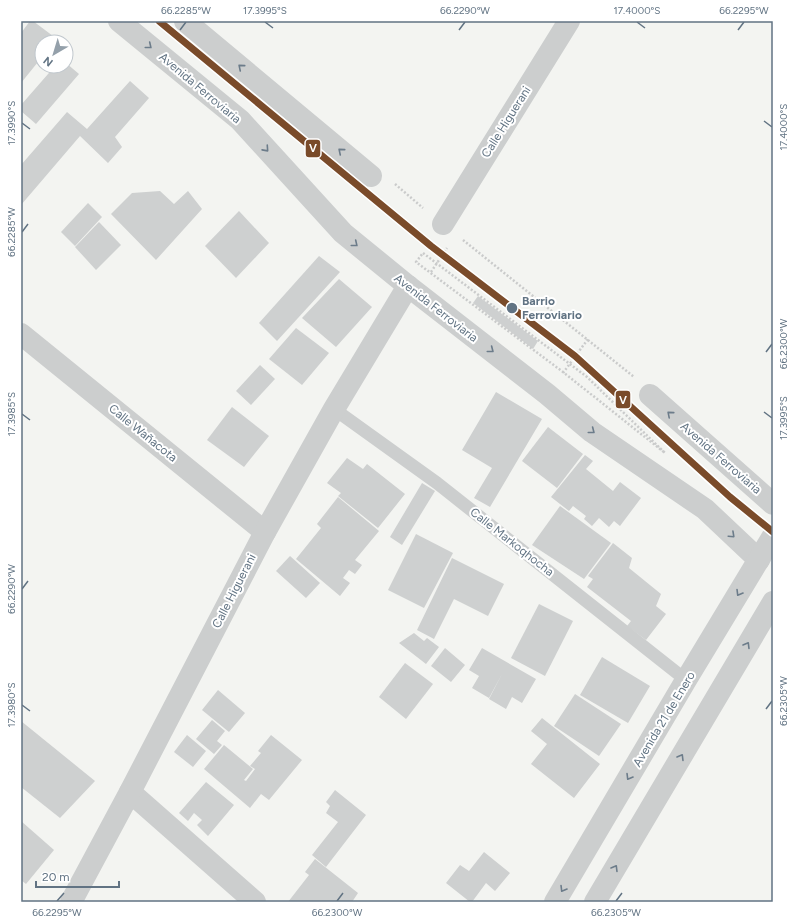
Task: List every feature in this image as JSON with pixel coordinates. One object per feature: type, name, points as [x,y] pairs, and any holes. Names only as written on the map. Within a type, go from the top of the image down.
[{"type":"street","name":"Avenida Ferroviaria","points":[[119,21],[240,120],[343,233],[412,290],[547,394],[592,432],[705,509],[766,566]]},
{"type":"street","points":[[185,21],[371,176]]},
{"type":"street","name":"Calle Higuerani","points":[[450,229],[569,21]]},
{"type":"street","name":"Calle Higuerani","points":[[71,902],[265,532],[334,408],[412,290]]},
{"type":"street","name":"Calle Wañacota","points":[[21,334],[265,532]]},
{"type":"street","name":"Avenida Ferroviaria","points":[[650,395],[773,504]]},
{"type":"street","name":"Avenida 21 de Enero","points":[[555,902],[686,680],[766,566],[773,536]]},
{"type":"street","points":[[595,902],[773,602]]},
{"type":"street","points":[[130,792],[255,902]]},
{"type":"lane","name":"Calle Markoqhocha","points":[[334,408],[437,483],[686,680]]},
{"type":"path","points":[[371,176],[393,183],[632,374],[650,395]]},
{"type":"path","points":[[412,290],[437,264],[450,229]]},
{"type":"path","points":[[423,253],[588,377],[664,453]]},
{"type":"path","points":[[547,394],[588,339]]},
{"type":"building","points":[[30,21],[33,21],[50,34],[34,34],[34,67],[21,83],[21,33]]},
{"type":"building","points":[[74,70],[79,74],[36,124],[21,111],[21,105],[48,74],[74,74]]},
{"type":"building","points":[[130,81],[149,98],[115,137],[122,147],[108,163],[80,136],[21,205],[21,165],[67,112],[87,129]]},
{"type":"building","points":[[160,191],[174,204],[188,191],[202,209],[156,260],[111,214],[132,193]]},
{"type":"building","points":[[88,203],[102,217],[75,246],[61,232]]},
{"type":"building","points":[[239,211],[269,243],[236,278],[205,246]]},
{"type":"building","points":[[99,222],[121,245],[96,270],[75,247]]},
{"type":"building","points":[[319,256],[340,272],[277,341],[259,323]]},
{"type":"building","points":[[339,279],[372,307],[336,347],[302,318]]},
{"type":"building","points":[[478,296],[538,341],[533,349],[473,303]]},
{"type":"building","points":[[296,328],[329,353],[302,385],[269,359]]},
{"type":"building","points":[[260,365],[275,379],[251,405],[236,391]]},
{"type":"building","points":[[496,392],[542,419],[490,507],[474,498],[492,468],[462,450]]},
{"type":"building","points":[[232,407],[269,436],[244,467],[207,440]]},
{"type":"building","points":[[548,427],[583,454],[557,488],[522,461]]},
{"type":"building","points":[[585,455],[593,461],[586,469],[613,491],[620,482],[641,498],[620,526],[614,521],[609,527],[599,518],[592,526],[584,519],[586,516],[573,506],[569,511],[551,497]]},
{"type":"building","points":[[347,458],[363,469],[367,464],[405,494],[378,528],[338,496],[341,493],[327,483]]},
{"type":"building","points":[[422,483],[435,491],[402,545],[390,537]]},
{"type":"building","points":[[338,497],[379,531],[355,560],[362,565],[355,574],[349,570],[343,578],[350,583],[340,596],[296,559],[321,528],[317,524]]},
{"type":"building","points":[[560,506],[611,543],[584,579],[532,545]]},
{"type":"building","points":[[416,534],[453,553],[424,608],[388,590]]},
{"type":"building","points":[[613,543],[632,558],[629,568],[661,594],[656,606],[666,614],[646,640],[627,626],[631,621],[587,587],[593,579],[588,576]]},
{"type":"building","points":[[290,556],[320,583],[306,598],[276,571]]},
{"type":"building","points":[[452,558],[504,584],[488,616],[454,599],[434,639],[417,630]]},
{"type":"building","points":[[539,604],[573,621],[545,676],[511,658]]},
{"type":"building","points":[[414,633],[424,641],[427,638],[439,647],[426,664],[399,643]]},
{"type":"building","points":[[445,648],[465,665],[451,682],[431,666]]},
{"type":"building","points":[[482,648],[536,679],[522,703],[512,697],[506,709],[489,699],[502,674],[489,698],[472,688],[479,676],[469,670]]},
{"type":"building","points":[[602,657],[650,686],[628,723],[580,695]]},
{"type":"building","points":[[405,663],[433,684],[406,719],[379,697]]},
{"type":"building","points":[[218,690],[245,713],[229,732],[202,710]]},
{"type":"building","points":[[575,694],[621,724],[599,756],[554,726]]},
{"type":"building","points":[[542,718],[600,764],[574,798],[531,764],[547,744],[531,731]]},
{"type":"building","points":[[212,720],[225,731],[217,741],[222,745],[214,754],[196,739]]},
{"type":"building","points":[[21,721],[95,781],[60,818],[21,787]]},
{"type":"building","points":[[187,735],[206,751],[193,767],[174,752]]},
{"type":"building","points":[[271,735],[302,760],[269,800],[261,794],[250,808],[204,769],[224,745],[253,769],[244,780],[246,781],[255,769],[250,766],[261,753],[258,751]]},
{"type":"building","points":[[206,782],[234,805],[208,836],[197,825],[202,820],[194,813],[188,821],[179,813]]},
{"type":"building","points":[[335,790],[366,815],[326,867],[312,855],[338,822],[326,813],[330,806],[326,802]]},
{"type":"building","points":[[21,821],[54,850],[26,884],[21,880]]},
{"type":"building","points":[[484,852],[510,873],[495,891],[486,883],[472,902],[470,902],[446,883],[460,865],[469,871]]},
{"type":"building","points":[[315,859],[358,893],[352,902],[288,902],[309,875],[305,872]]},
{"type":"transit line","name":"V","points":[[159,21],[431,246],[575,356],[730,497],[773,532]]},
{"type":"place","name":"Barrio Ferroviario","points":[[512,308]]}]
